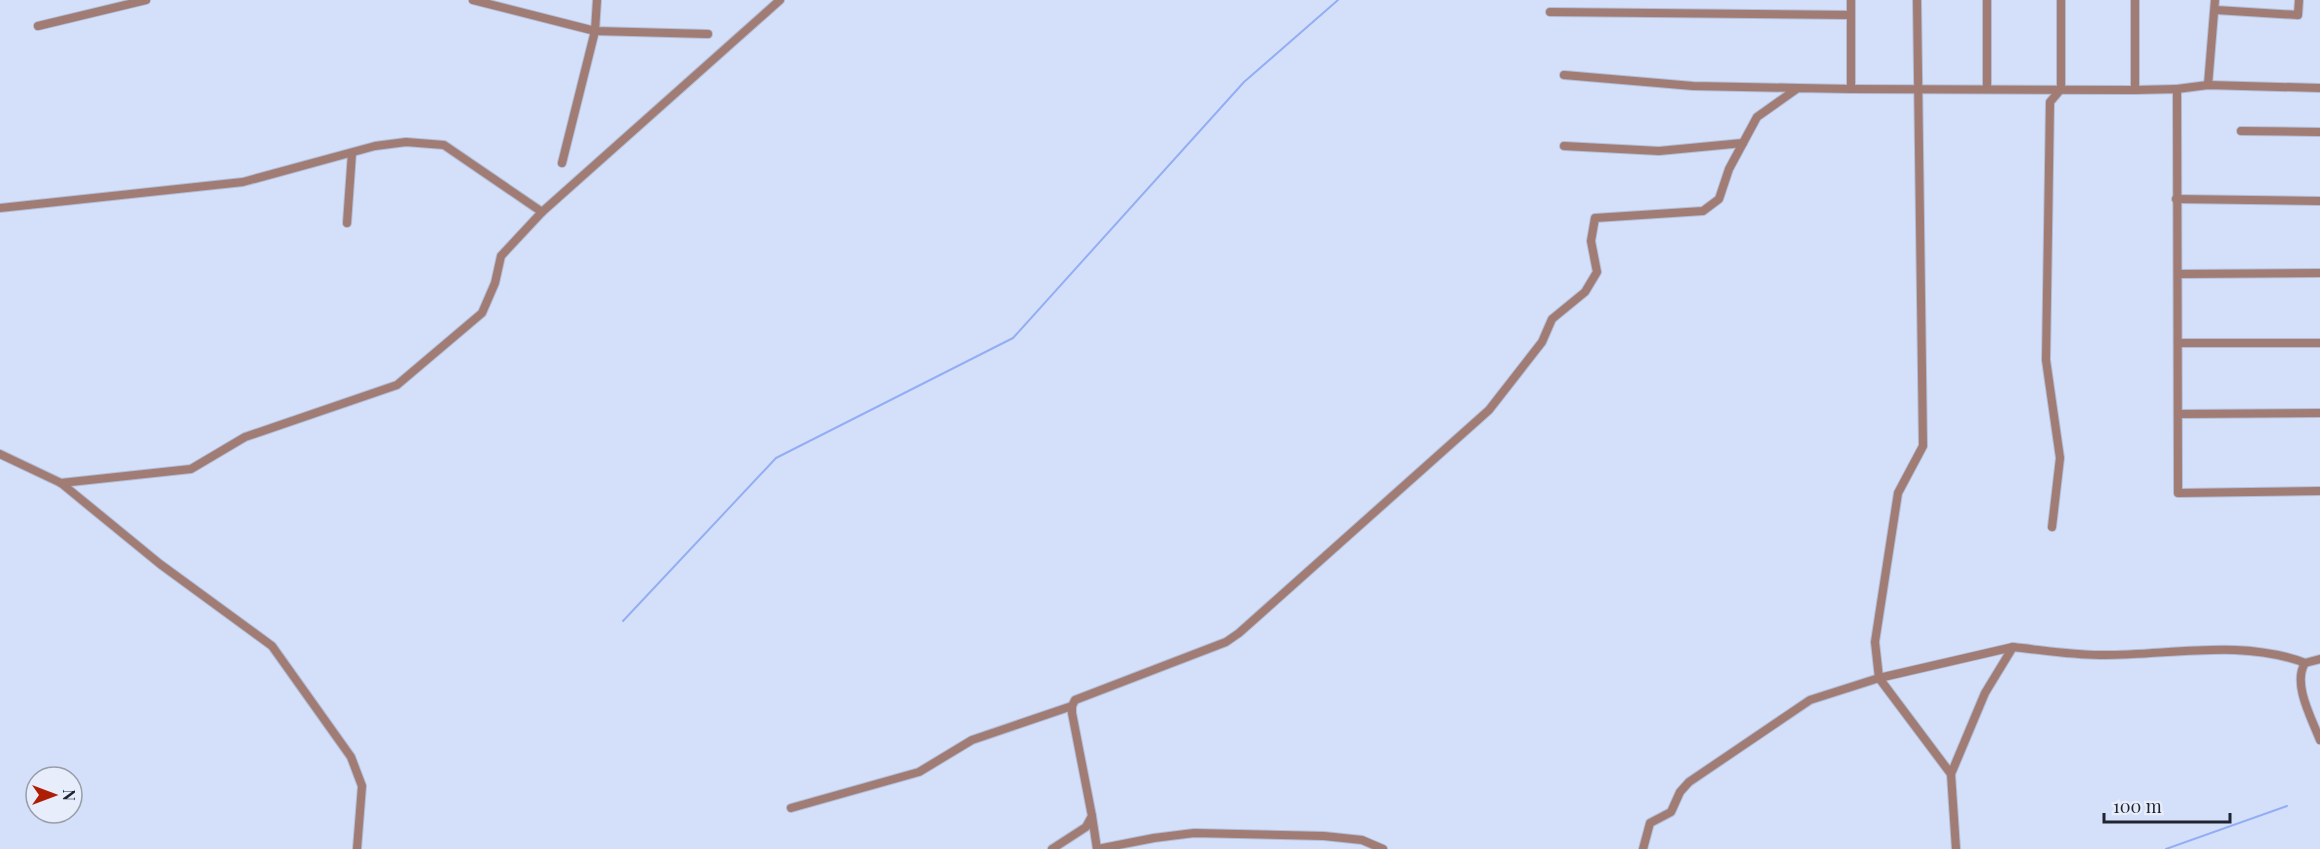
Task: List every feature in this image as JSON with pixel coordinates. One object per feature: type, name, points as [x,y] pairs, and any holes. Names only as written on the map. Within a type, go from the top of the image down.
[{"type":"street","points":[[38,26],[146,0]]},
{"type":"street","points":[[473,0],[595,31],[708,34]]},
{"type":"street","points":[[562,163],[595,31],[597,0]]},
{"type":"street","points":[[61,483],[191,469],[245,436],[397,385],[482,313],[495,283],[501,256],[542,212],[780,0]]},
{"type":"street","points":[[1851,0],[1851,89]]},
{"type":"street","points":[[1917,0],[1923,446],[1898,493],[1875,642],[1879,678],[1951,774]]},
{"type":"street","points":[[1987,88],[1988,0]]},
{"type":"street","points":[[2052,527],[2060,459],[2046,360],[2050,102],[2061,89],[2061,0]]},
{"type":"street","points":[[2135,0],[2135,90]]},
{"type":"street","points":[[2208,85],[2216,10],[2215,0]]},
{"type":"street","points":[[2216,10],[2298,15],[2299,0]]},
{"type":"street","points":[[1550,12],[1851,15]]},
{"type":"street","points":[[1564,75],[1693,87],[2135,90],[2208,85],[2320,88]]},
{"type":"street","points":[[791,808],[919,772],[972,740],[1071,706],[1075,700],[1089,693],[1226,642],[1239,633],[1489,410],[1542,342],[1552,319],[1585,292],[1597,272],[1591,241],[1595,218],[1703,211],[1719,199],[1729,169],[1757,117],[1798,88]]},
{"type":"street","points":[[2177,88],[2178,493],[2320,491]]},
{"type":"street","points":[[2241,131],[2320,132]]},
{"type":"street","points":[[0,208],[243,182],[375,146],[406,142],[444,145],[542,212]]},
{"type":"street","points":[[1564,146],[1659,151],[1743,143]]},
{"type":"street","points":[[347,223],[352,153]]},
{"type":"street","points":[[2176,199],[2320,201]]},
{"type":"street","points":[[2179,274],[2320,273]]},
{"type":"street","points":[[2178,343],[2320,343]]},
{"type":"street","points":[[2178,414],[2320,414]]},
{"type":"street","points":[[0,454],[61,483],[160,564],[272,646],[351,757],[362,786],[357,849]]},
{"type":"street","points":[[1956,849],[1951,774],[1985,693],[2013,647]]},
{"type":"street","points":[[1643,849],[1650,823],[1671,812],[1680,792],[1689,782],[1810,700],[1879,678],[2013,647],[2099,655],[2252,651],[2280,653],[2305,663],[2320,659]]},
{"type":"street","points":[[2305,663],[2301,686],[2320,740]]},
{"type":"street","points":[[1071,706],[1098,849],[1194,833],[1324,836],[1362,840],[1383,849]]},
{"type":"street","points":[[1052,849],[1086,827],[1092,816]]},
{"type":"waterway","points":[[623,621],[776,458],[1013,338],[1244,82],[1338,0]]},
{"type":"waterway","points":[[2166,849],[2287,806]]}]
